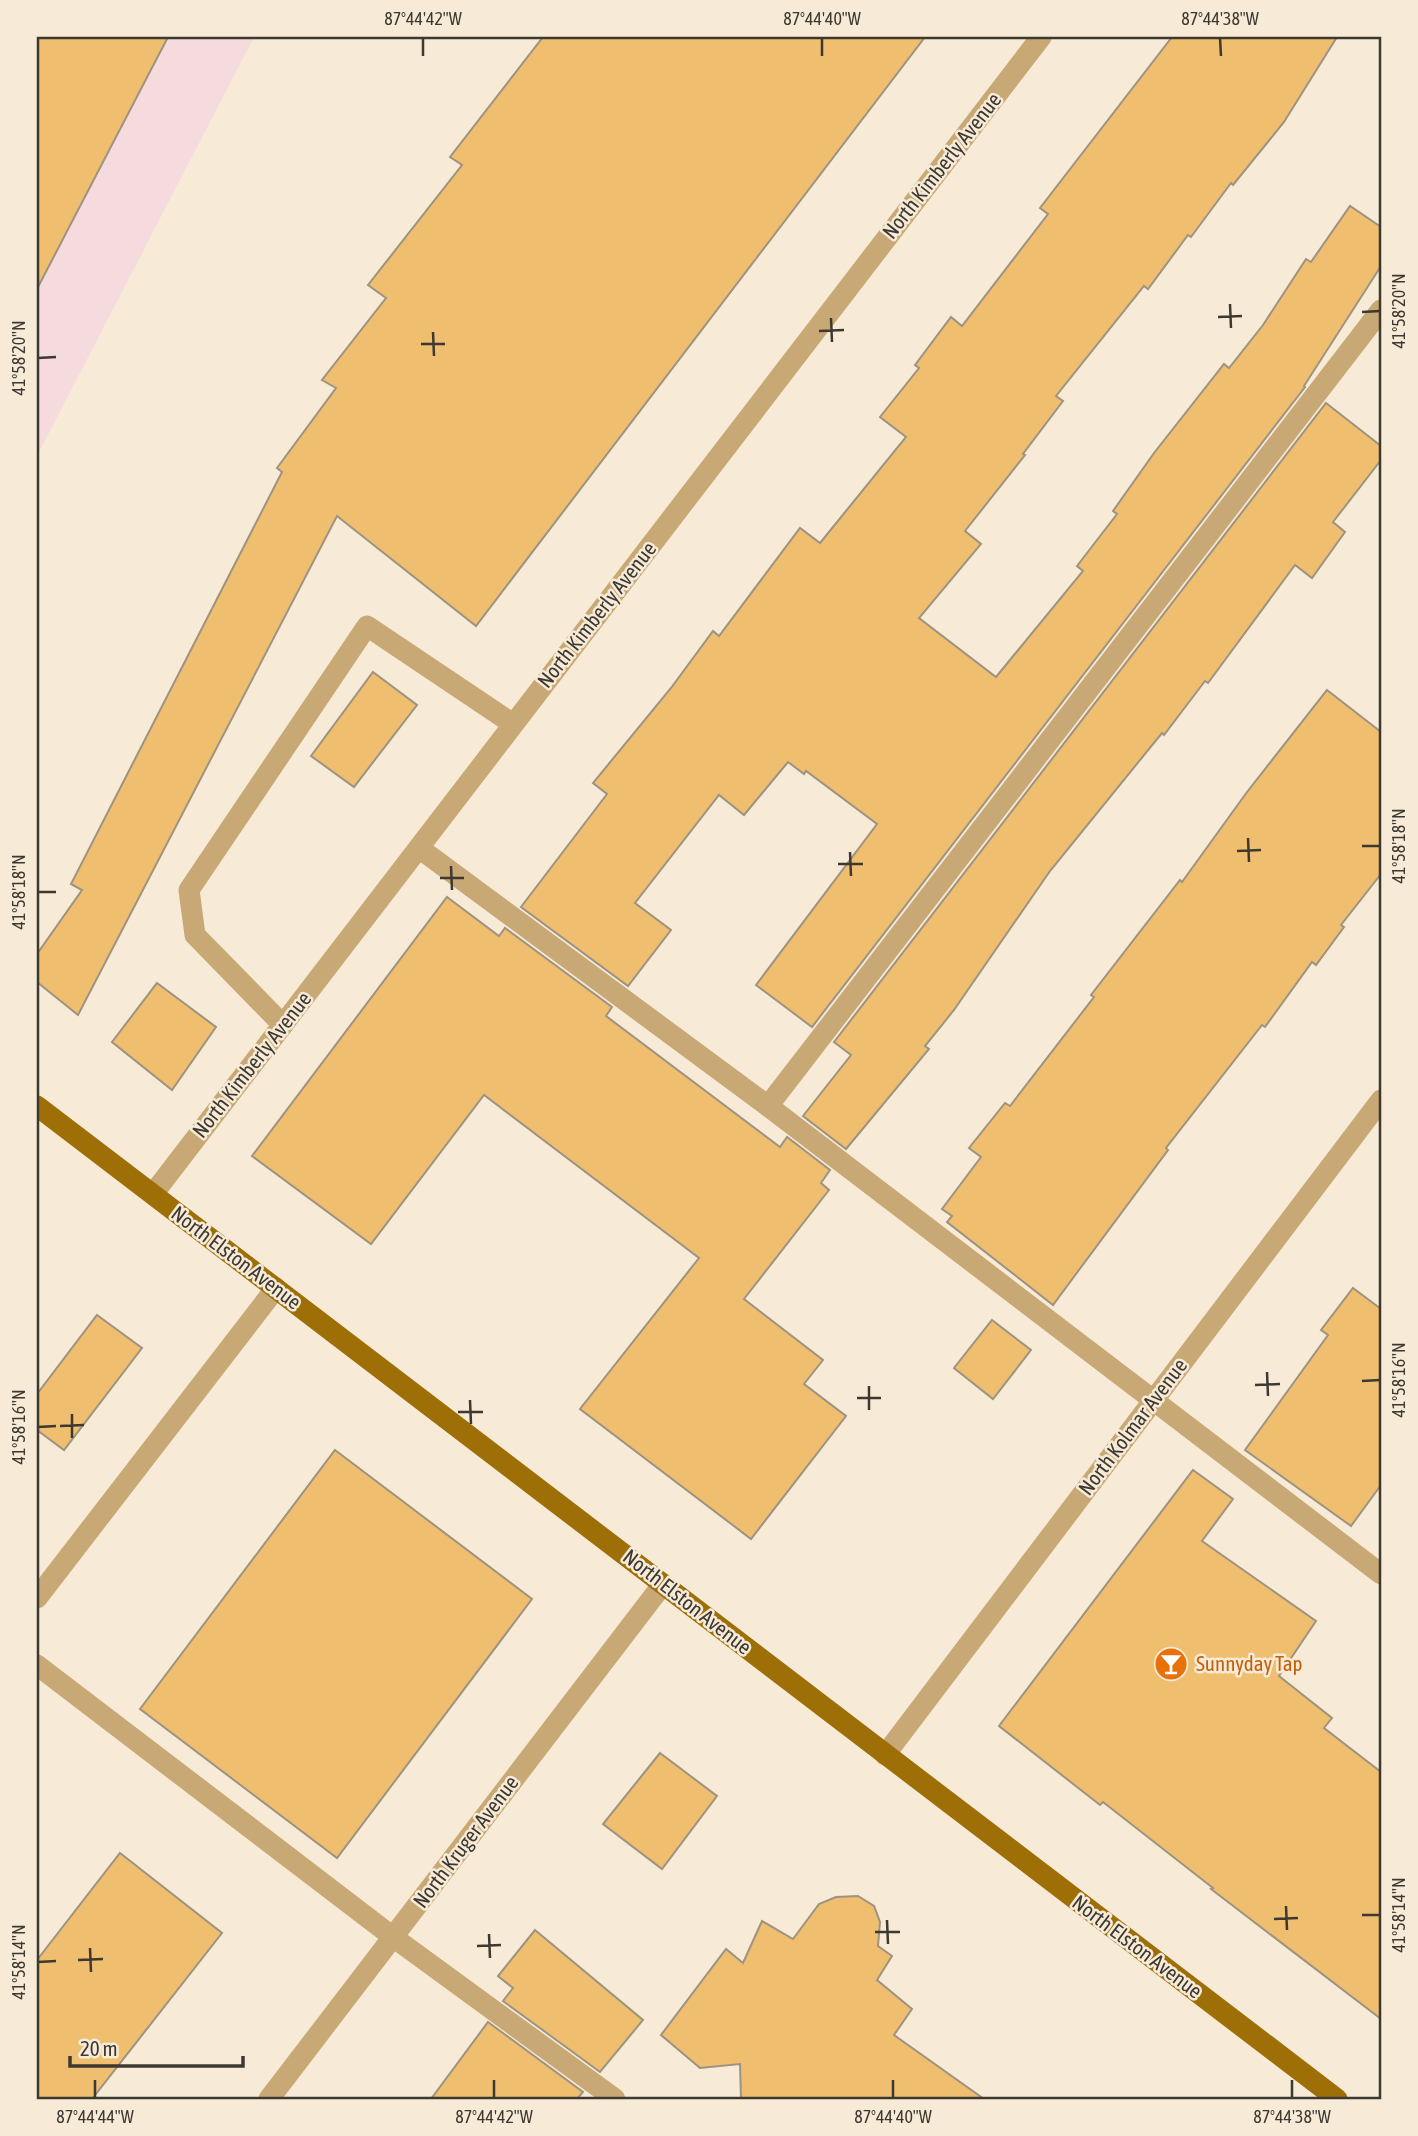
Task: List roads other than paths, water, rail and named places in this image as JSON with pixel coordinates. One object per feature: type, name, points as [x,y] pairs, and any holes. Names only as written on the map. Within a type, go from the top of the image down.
[{"type":"main road","name":"North Elston Avenue","points":[[37,1105],[1337,2099]]},
{"type":"street","name":"North Kimberly Avenue","points":[[153,1194],[1041,37]]},
{"type":"street","points":[[768,1106],[1381,310]]},
{"type":"street","points":[[283,1025],[195,935],[190,890],[367,626],[513,724]]},
{"type":"street","points":[[419,848],[768,1106],[1381,1574]]},
{"type":"street","name":"North Kolmar Avenue","points":[[885,1755],[1381,1100]]},
{"type":"street","points":[[37,1598],[276,1288]]},
{"type":"street","name":"North Kruger Avenue","points":[[269,2099],[663,1584]]},
{"type":"street","points":[[37,1665],[393,1937],[615,2099]]},
{"type":"place","name":"Sunnyday Tap","points":[[1171,1664]]}]
